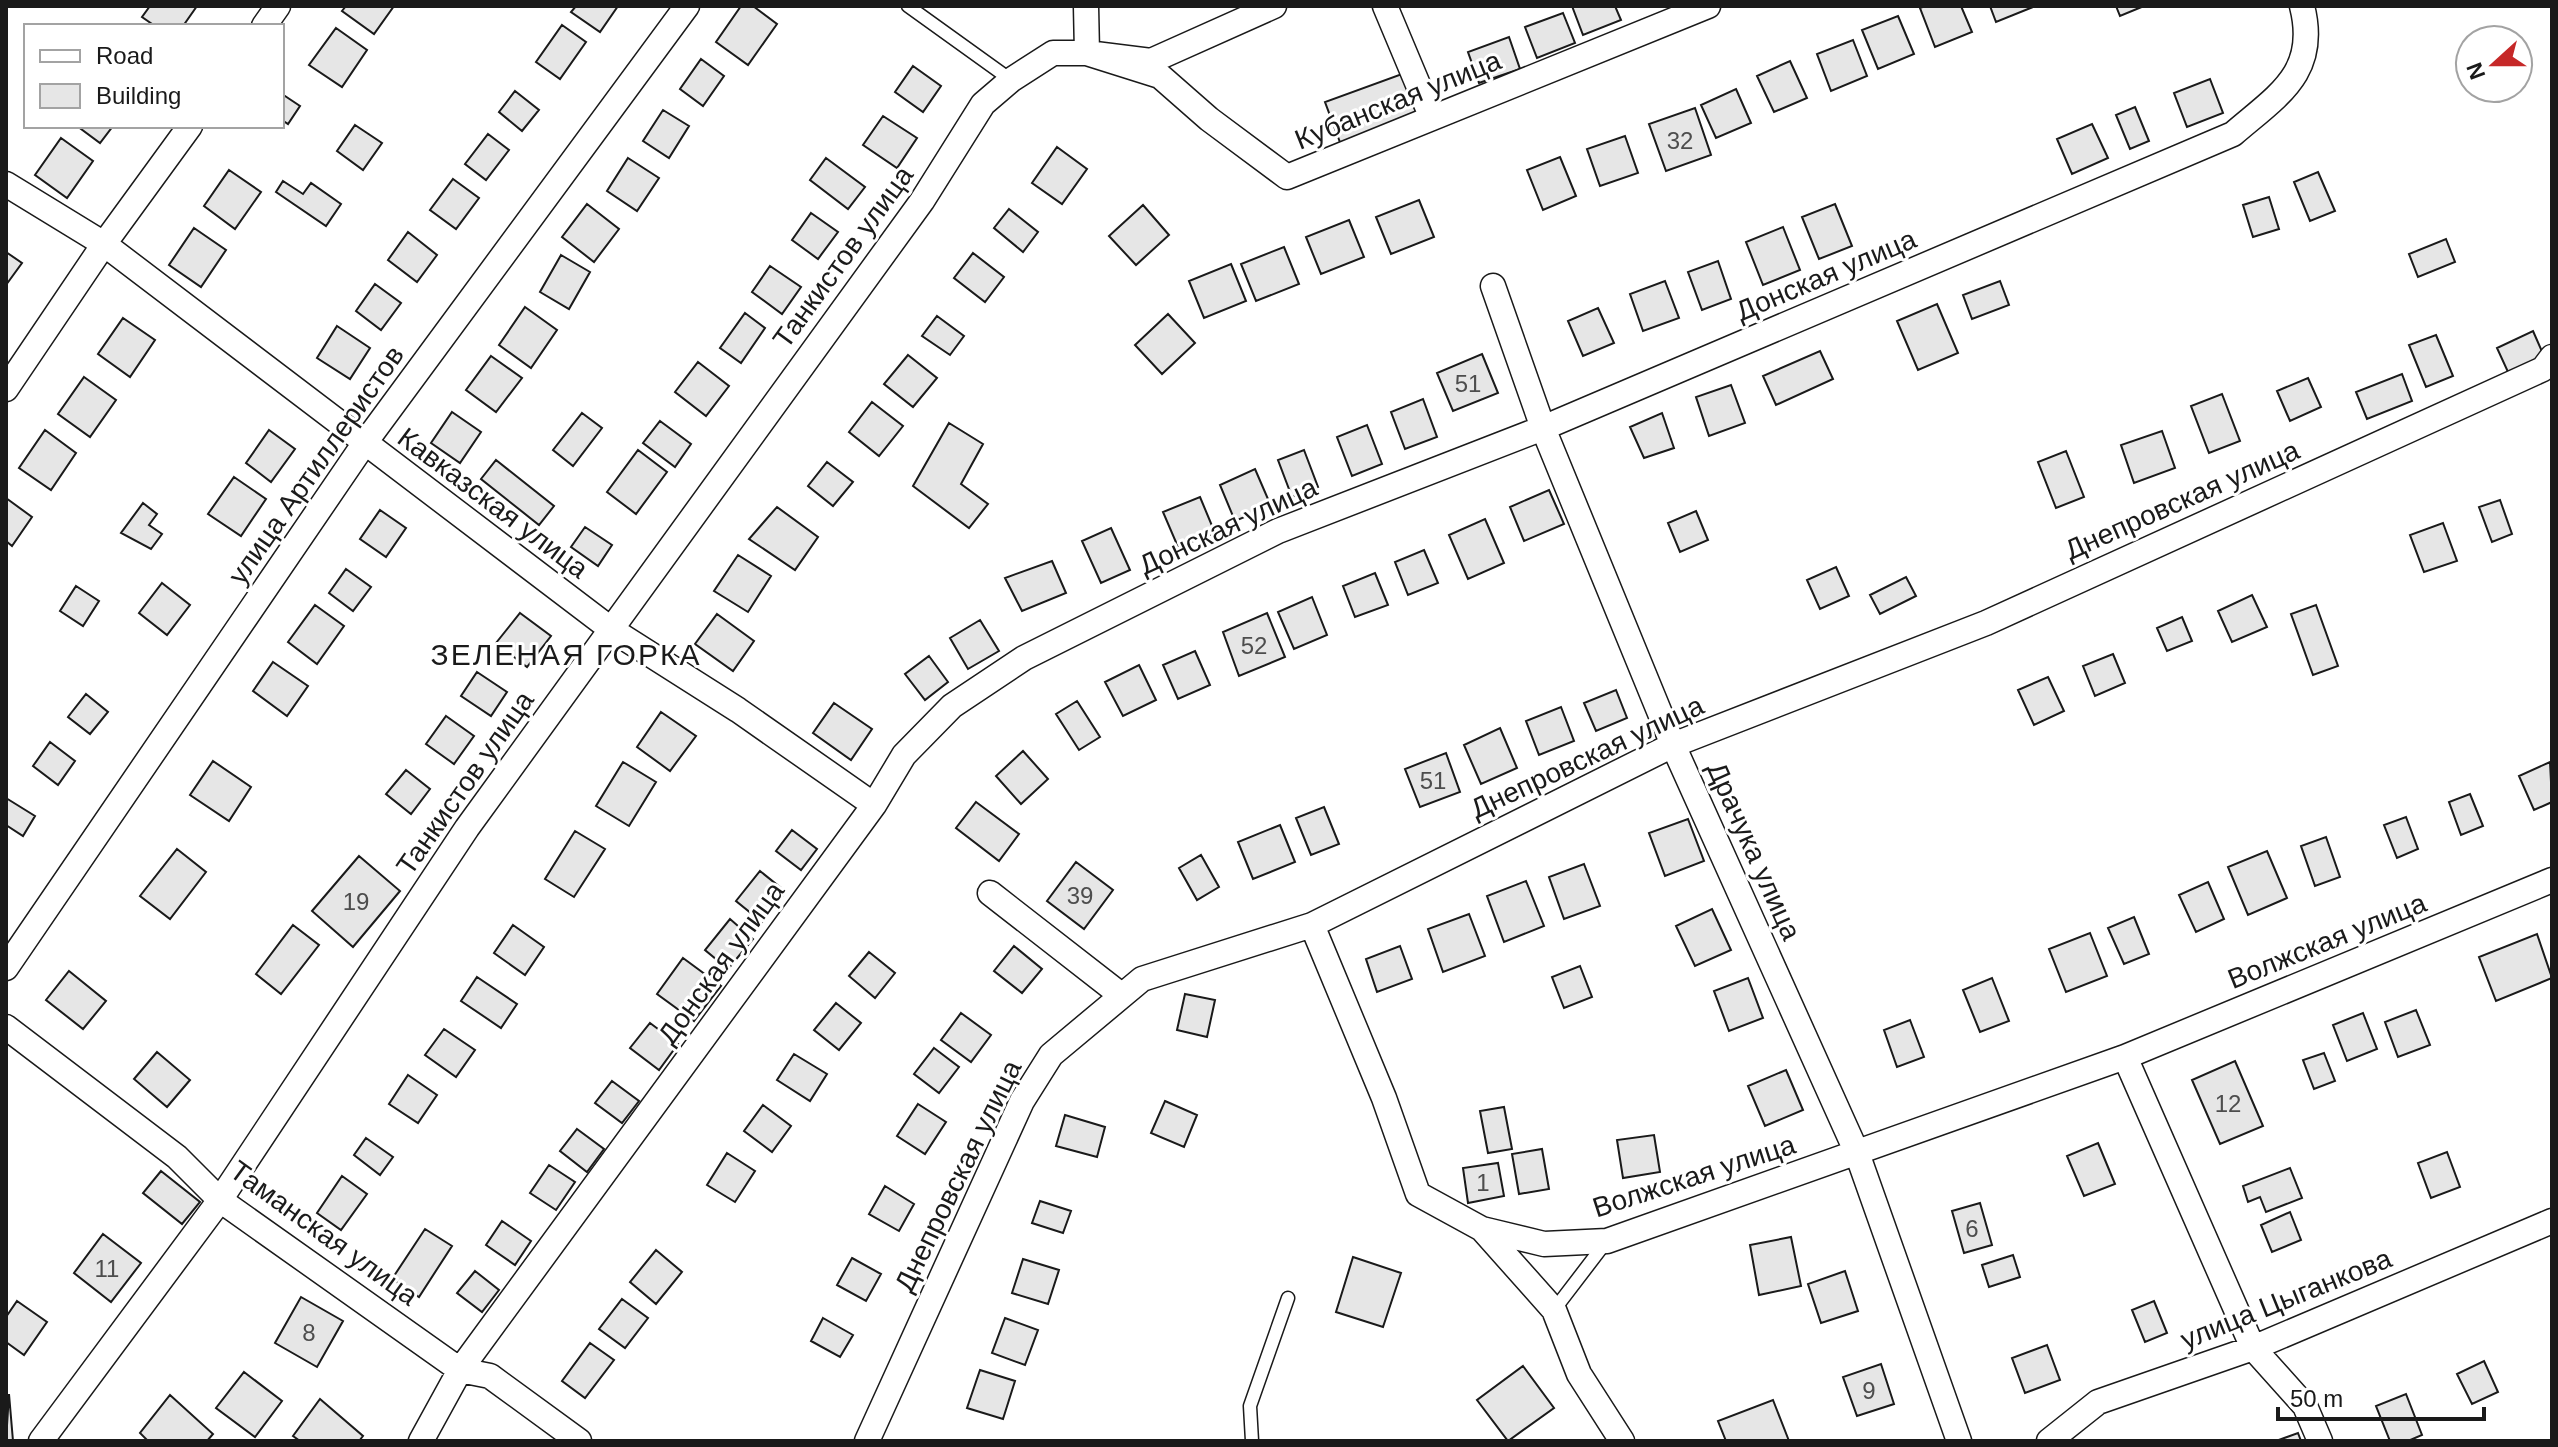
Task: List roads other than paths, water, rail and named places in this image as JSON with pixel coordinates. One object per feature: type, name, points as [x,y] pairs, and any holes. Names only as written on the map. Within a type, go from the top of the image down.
[{"type":"street","points":[[265,24],[278,6]]},
{"type":"street","name":"улица Артиллеристов","points":[[6,968],[364,444],[687,6]]},
{"type":"street","points":[[1086,6],[1087,53]]},
{"type":"street","name":"Танкистов улица","points":[[41,1441],[220,1200],[467,828],[922,201],[983,104],[1011,80],[1053,53],[1087,53],[1151,61],[1274,6]]},
{"type":"street","points":[[1385,6],[1432,118]]},
{"type":"street","name":"Кубанская улица","points":[[1087,53],[1160,76],[1209,119],[1287,177],[1708,6]]},
{"type":"street","name":"Донская улица","points":[[421,1441],[460,1370],[874,805],[904,755],[952,706],[1024,658],[1278,531],[1543,428],[2233,134],[2292,84],[2309,34],[2302,6]]},
{"type":"street","points":[[6,389],[104,244],[189,128]]},
{"type":"street","name":"Кавказская улица","points":[[6,184],[104,244],[612,630],[738,710],[874,805]]},
{"type":"street","name":"Драчука улица","points":[[1493,286],[1543,428],[1673,745],[1857,1153],[1959,1441]]},
{"type":"street","name":"Днепровская улица","points":[[867,1441],[1022,1101],[1051,1055],[1142,979],[1312,925],[1673,745],[1986,623],[2549,365]]},
{"type":"street","name":"Волжская улица","points":[[1312,925],[1384,1098],[1418,1194],[1482,1229],[1544,1244],[1607,1241],[2125,1057],[2552,880]]},
{"type":"street","points":[[990,893],[1121,995]]},
{"type":"street","name":"Таманская улица","points":[[6,1027],[177,1157],[220,1200],[460,1370],[490,1376],[579,1441]]},
{"type":"street","points":[[2125,1057],[2253,1348],[2305,1406],[2320,1441]]},
{"type":"street","name":"улица Цыганкова","points":[[2049,1441],[2098,1402],[2253,1348],[2552,1221]]},
{"type":"street","points":[[1482,1229],[1554,1310],[1579,1374],[1622,1441]]},
{"type":"lane","points":[[908,6],[1011,80]]},
{"type":"lane","points":[[1554,1310],[1607,1241]]},
{"type":"lane","points":[[1252,1441],[1250,1406],[1288,1298]]},
{"type":"district","name":"ЗЕЛЕНАЯ ГОРКА","points":[[566,654]]}]
